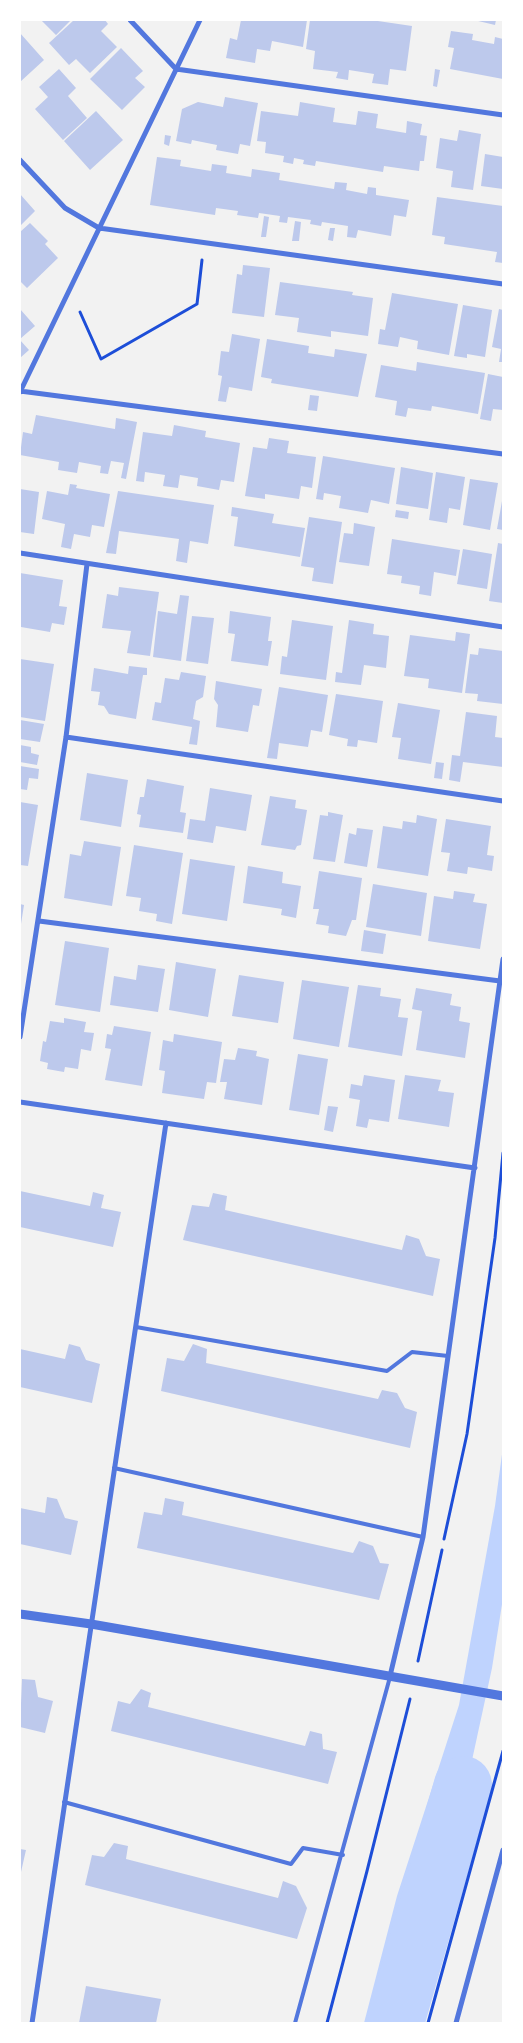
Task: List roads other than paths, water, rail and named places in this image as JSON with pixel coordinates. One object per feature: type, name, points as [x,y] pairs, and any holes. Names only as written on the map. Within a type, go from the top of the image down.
[{"type":"street","points":[[130,20],[176,69],[503,115]]},
{"type":"street","points":[[200,20],[20,391],[503,454]]},
{"type":"street","points":[[20,160],[65,208],[99,228],[503,284]]},
{"type":"street","points":[[20,553],[503,626]]},
{"type":"street","points":[[20,1037],[66,737],[87,564]]},
{"type":"street","points":[[66,737],[503,801]]},
{"type":"street","points":[[38,921],[500,981]]},
{"type":"street","points":[[390,1677],[423,1537],[503,959]]},
{"type":"street","points":[[20,1102],[475,1168]]},
{"type":"street","points":[[32,2023],[166,1123]]},
{"type":"street","points":[[20,1614],[91,1624],[503,1696]]},
{"type":"street","points":[[456,2023],[503,1850]]},
{"type":"lane","points":[[136,1327],[386,1371],[412,1352],[449,1356]]},
{"type":"lane","points":[[114,1468],[423,1537]]},
{"type":"lane","points":[[295,2023],[343,1855],[390,1677]]},
{"type":"lane","points":[[64,1802],[291,1864],[303,1848],[343,1855]]},
{"type":"water","points":[[503,1447],[503,1598],[492,1668],[456,1834],[417,1907],[395,2023],[364,2023],[397,1896],[459,1705],[495,1506]]},
{"type":"waterway","points":[[395,2023],[463,1785]]}]
